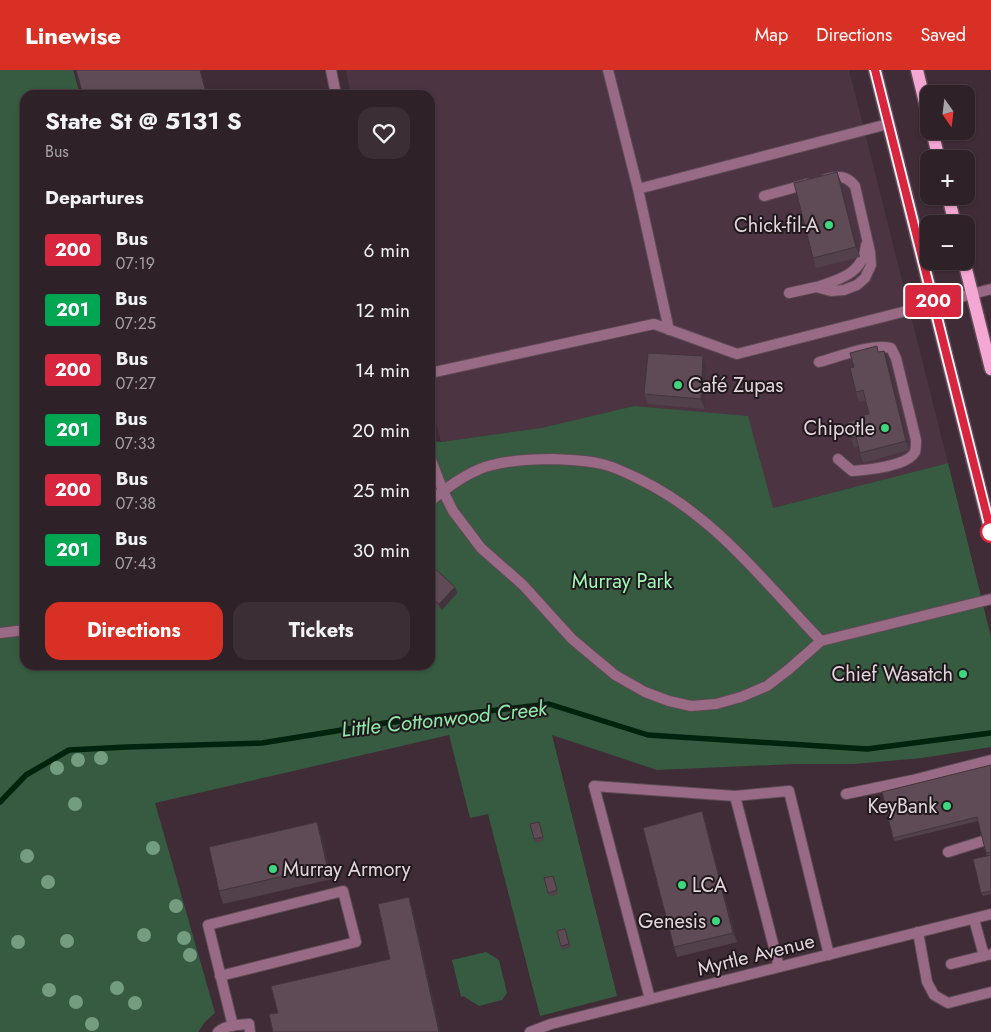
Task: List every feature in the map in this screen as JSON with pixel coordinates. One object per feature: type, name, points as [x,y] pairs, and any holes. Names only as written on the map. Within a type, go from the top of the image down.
[{"type":"main road","points":[[875,70],[991,533]]},
{"type":"main road","points":[[917,70],[921,85]]},
{"type":"main road","points":[[966,270],[991,369]]},
{"type":"street","points":[[331,70],[335,90]]},
{"type":"street","points":[[608,70],[638,189],[669,330]]},
{"type":"street","points":[[638,189],[888,124]]},
{"type":"street","points":[[764,196],[836,177],[844,177],[851,180],[855,186],[871,265],[865,278],[857,285],[844,290],[831,291],[816,287],[789,293]]},
{"type":"street","points":[[435,372],[654,324],[737,354],[991,289]]},
{"type":"street","points":[[820,362],[868,349],[884,346],[890,348],[896,358],[916,440],[916,450],[911,457],[904,461],[871,470],[852,471],[838,459]]},
{"type":"street","points":[[435,497],[463,478],[484,467],[534,459],[603,464],[656,487],[692,512],[727,541],[821,641]]},
{"type":"street","points":[[435,471],[442,491],[453,511],[481,548],[523,586],[572,639],[615,675],[645,692],[669,701],[691,706],[716,704],[741,697],[767,686],[821,641],[991,599]]},
{"type":"street","points":[[0,633],[20,631]]},
{"type":"street","points":[[846,794],[914,780],[991,760]]},
{"type":"street","points":[[650,999],[594,786],[736,796],[789,792],[829,955]]},
{"type":"street","points":[[736,796],[779,967]]},
{"type":"street","points":[[948,852],[983,841]]},
{"type":"street","points":[[220,976],[356,942],[343,891],[208,924],[220,976],[233,1026]]},
{"type":"street","name":"Myrtle Avenue","points":[[531,1032],[551,1024],[991,914]]},
{"type":"street","points":[[951,964],[987,955],[974,918]]},
{"type":"street","points":[[918,932],[927,982],[934,996],[948,1003],[991,992]]},
{"type":"street","points":[[218,1032],[220,1029],[233,1026],[249,1028]]},
{"type":"shaded area","points":[[346,70],[849,70],[948,463],[773,508],[634,406],[541,428],[441,442],[435,419],[435,90],[350,90]]},
{"type":"green space","name":"Murray Park","points":[[0,70],[73,70],[79,90],[20,90],[20,670],[435,670],[435,441],[541,428],[634,406],[748,416],[773,508],[948,463],[991,637],[991,747],[922,758],[854,764],[794,764],[657,770],[552,735],[617,996],[540,1016],[488,814],[470,818],[449,735],[155,803],[215,1013],[198,1032],[0,1032]]},
{"type":"green space","points":[[486,952],[499,960],[507,993],[502,1000],[479,1006],[463,996],[461,997],[452,960]]},
{"type":"building","points":[[76,70],[200,70],[205,89],[213,89],[213,90],[82,90]]},
{"type":"building","name":"Chick-fil-A","points":[[837,172],[856,247],[813,258],[794,183]]},
{"type":"building","points":[[877,346],[878,352],[884,351],[906,441],[860,453],[856,437],[851,438],[847,422],[869,414],[863,390],[856,392],[850,368],[854,367],[850,353]]},
{"type":"building","name":"Café Zupas","points":[[648,353],[703,356],[701,399],[644,394]]},
{"type":"building","points":[[435,569],[455,587],[439,604],[435,600]]},
{"type":"building","points":[[991,765],[991,852],[986,853],[977,817],[893,838],[882,792]]},
{"type":"building","points":[[702,811],[733,933],[674,947],[643,828]]},
{"type":"building","name":"Murray Armory","points":[[317,822],[327,866],[219,891],[209,847]]},
{"type":"building","points":[[539,822],[543,837],[534,839],[530,824]]},
{"type":"building","points":[[991,855],[991,891],[981,893],[973,859]]},
{"type":"building","points":[[553,876],[557,890],[548,893],[544,878]]},
{"type":"building","points":[[409,897],[439,1032],[273,1032],[269,1014],[278,1013],[271,986],[390,959],[378,904]]},
{"type":"building","points":[[565,929],[569,944],[561,946],[557,931]]},
{"type":"waterway","name":"Little Cottonwood Creek","points":[[0,802],[26,775],[69,750],[262,743],[385,723],[549,704],[648,735],[867,749],[991,733]]},
{"type":"bus line","name":"200","points":[[875,70],[991,532]]},
{"type":"place","name":"Chick-fil-A","points":[[829,225]]},
{"type":"place","name":"Café Zupas","points":[[678,385]]},
{"type":"place","name":"Chipotle","points":[[885,428]]},
{"type":"place","name":"Chief Wasatch","points":[[963,674]]},
{"type":"place","name":"KeyBank","points":[[947,806]]},
{"type":"place","name":"Murray Armory","points":[[273,869]]},
{"type":"place","name":"LCA","points":[[682,885]]},
{"type":"place","name":"Genesis","points":[[716,921]]}]
